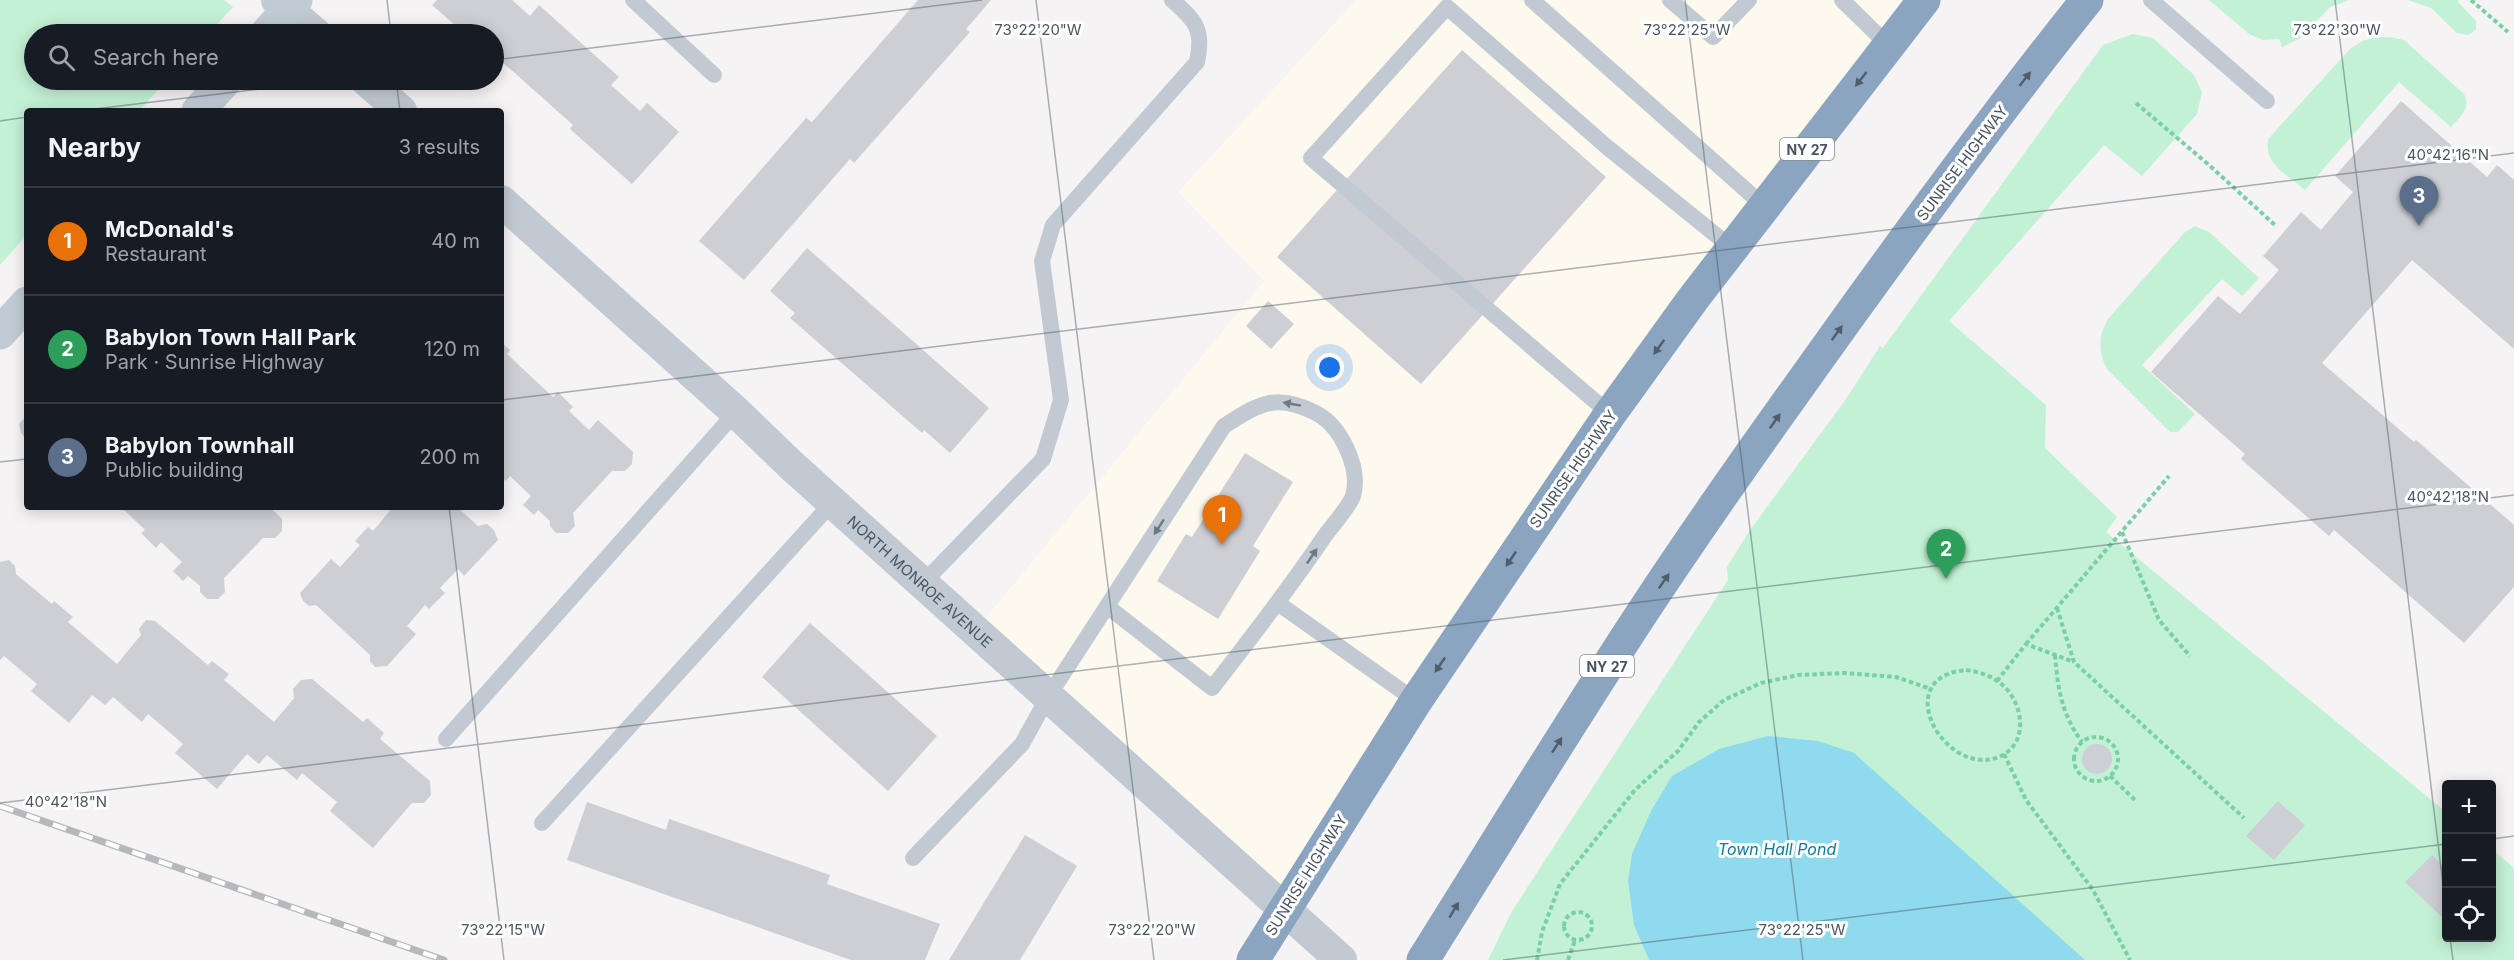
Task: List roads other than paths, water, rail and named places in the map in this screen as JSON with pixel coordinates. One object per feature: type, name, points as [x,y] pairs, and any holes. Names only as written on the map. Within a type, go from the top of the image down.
[{"type":"highway","name":"SUNRISE HIGHWAY","points":[[1253,960],[1416,701],[1610,414],[1732,248],[1924,0]]},
{"type":"highway","name":"SUNRISE HIGHWAY","points":[[1424,960],[1501,831],[1647,605],[1724,493],[1879,274],[1994,119],[2087,0]]},
{"type":"street","points":[[273,24],[287,3],[307,24]]},
{"type":"street","points":[[201,108],[217,90]]},
{"type":"street","points":[[377,90],[398,108]]},
{"type":"street","name":"NORTH MONROE AVENUE","points":[[504,204],[736,412],[832,503],[1341,960]]},
{"type":"street","points":[[0,333],[24,306]]},
{"type":"lane","points":[[633,0],[714,75]]},
{"type":"lane","points":[[922,584],[1043,459],[1061,400],[1042,261],[1053,225],[1197,62],[1201,43],[1196,25],[1172,0]]},
{"type":"lane","points":[[1532,0],[1764,206]]},
{"type":"lane","points":[[1670,0],[1713,38],[1749,0]]},
{"type":"lane","points":[[1842,0],[1888,45]]},
{"type":"lane","points":[[2151,0],[2267,101]]},
{"type":"lane","points":[[1610,414],[1311,158],[1447,7],[1607,147],[1732,248]]},
{"type":"lane","points":[[913,858],[1022,744],[1048,697],[1224,426],[1258,404],[1292,402],[1319,415],[1342,437],[1353,468],[1353,496],[1279,604],[1212,688],[1108,607]]},
{"type":"lane","points":[[446,739],[736,412]]},
{"type":"lane","points":[[542,823],[832,503]]},
{"type":"lane","points":[[1279,604],[1416,701]]},
{"type":"water","name":"Town Hall Pond","points":[[1768,736],[1818,741],[1854,753],[2085,960],[1649,960],[1634,925],[1628,881],[1632,854],[1651,811],[1672,776],[1719,749]]},
{"type":"railway","points":[[0,806],[444,960]]},
{"type":"place","name":"Babylon Townhall","points":[[2419,226]]},
{"type":"place","name":"McDonald's","points":[[1222,545]]},
{"type":"place","name":"Babylon Town Hall Park","points":[[1946,579]]}]
